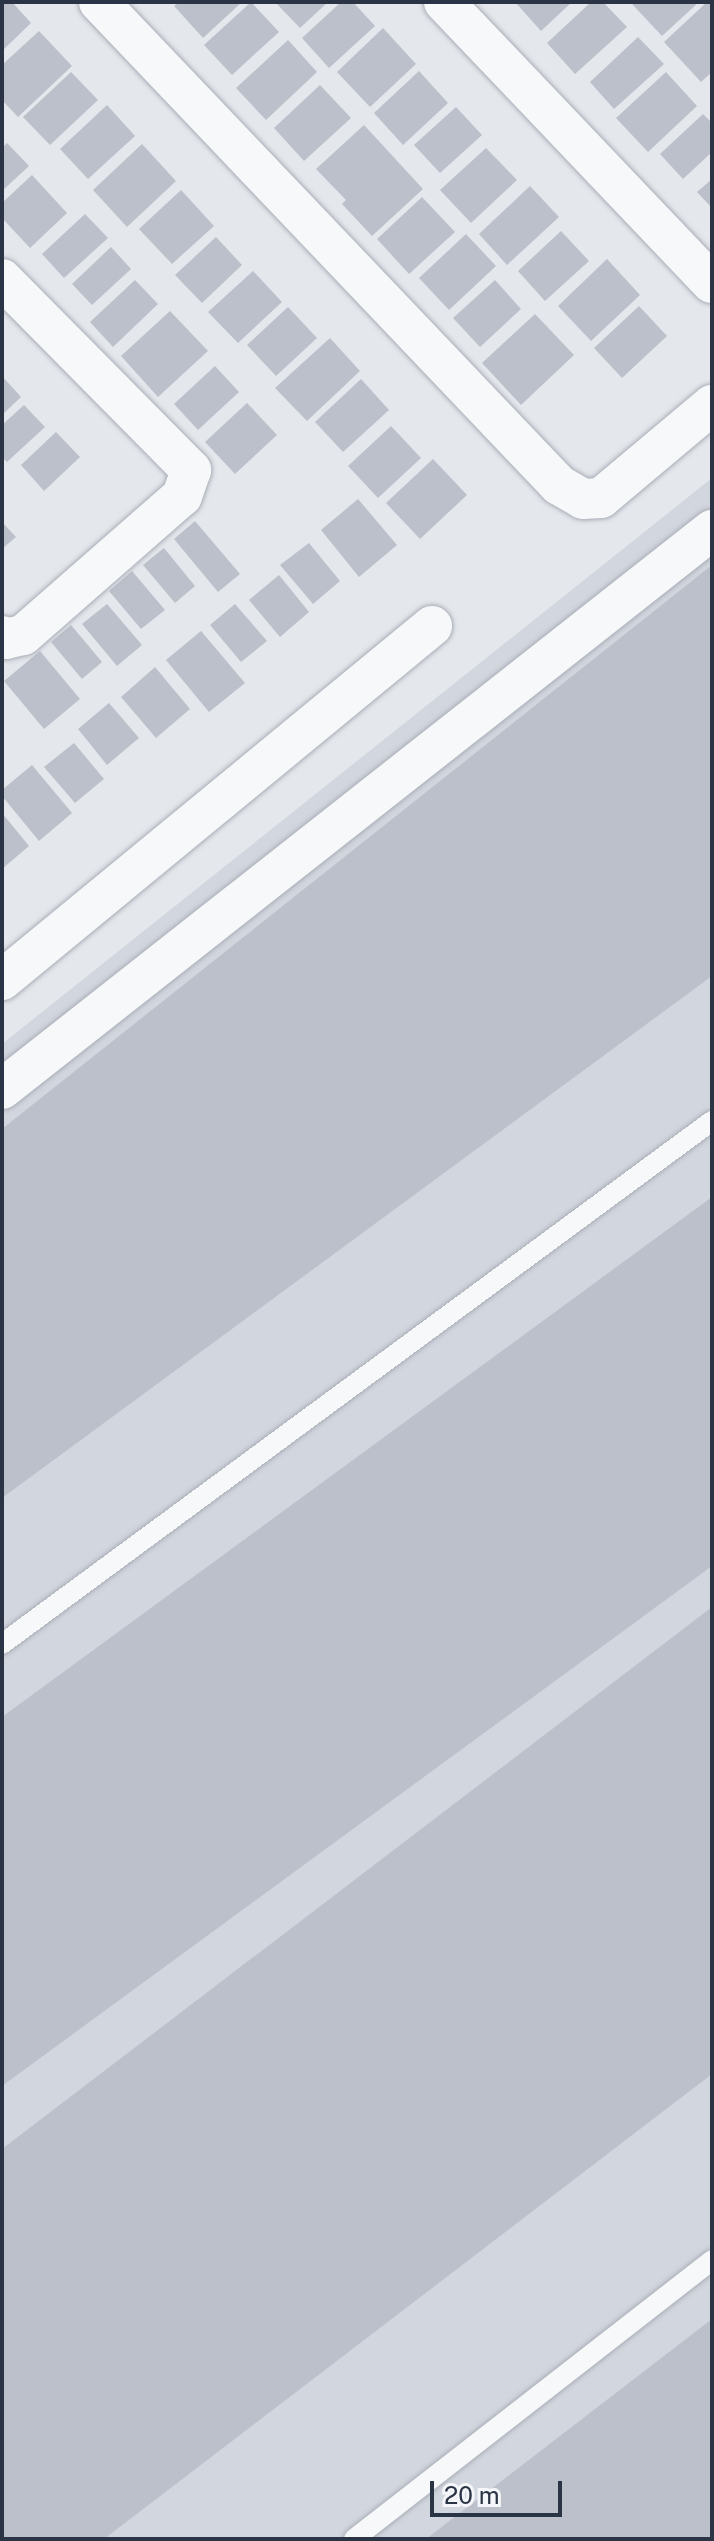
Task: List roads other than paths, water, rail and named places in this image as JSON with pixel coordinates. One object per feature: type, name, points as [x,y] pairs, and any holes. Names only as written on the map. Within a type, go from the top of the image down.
[{"type":"street","points":[[99,2],[559,485],[583,499],[601,498],[712,405]]},
{"type":"street","points":[[444,2],[712,283]]},
{"type":"street","points":[[2,279],[191,470],[182,496],[23,635],[6,639],[2,636]]},
{"type":"street","points":[[2,1089],[712,530]]},
{"type":"street","points":[[2,980],[432,626]]},
{"type":"lane","points":[[2,1644],[712,1121]]},
{"type":"lane","points":[[354,2539],[712,2260]]}]
